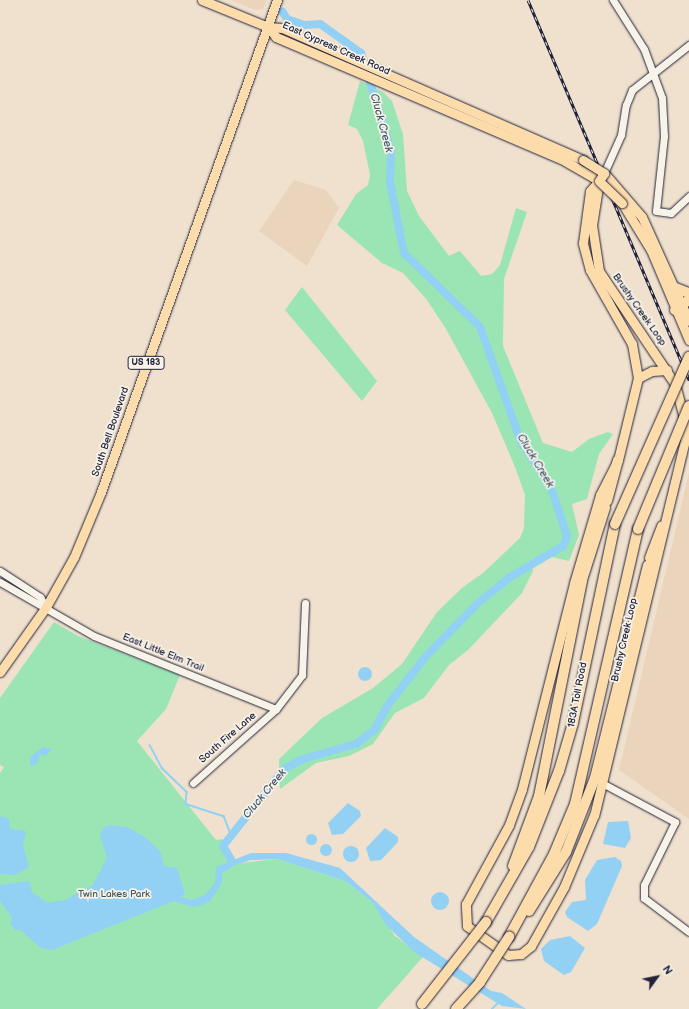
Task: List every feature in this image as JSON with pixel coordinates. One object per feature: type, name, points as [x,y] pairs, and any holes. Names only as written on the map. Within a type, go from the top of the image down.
[{"type":"highway","points":[[673,287],[689,293]]},
{"type":"highway","name":"183A Toll Road","points":[[419,1006],[496,909],[529,847],[559,771],[573,723],[615,524],[657,422],[689,357]]},
{"type":"highway","points":[[456,1009],[480,982],[511,934],[554,854],[575,804],[638,529],[689,406]]},
{"type":"highway","points":[[496,909],[539,796],[582,580],[618,460]]},
{"type":"highway","points":[[511,934],[541,897],[582,815],[605,742],[649,562],[662,526]]},
{"type":"main road","points":[[202,0],[268,27]]},
{"type":"main road","name":"US 183","points":[[268,27],[277,0]]},
{"type":"main road","name":"East Cypress Creek Road","points":[[268,27],[282,28],[373,69],[589,174],[597,187],[622,203],[682,305]]},
{"type":"main road","name":"East Cypress Creek Road","points":[[268,27],[276,37],[379,80],[436,100],[605,170],[642,216],[682,305]]},
{"type":"main road","name":"South Bell Boulevard","points":[[0,672],[46,607],[74,557],[102,492],[268,27]]},
{"type":"main road","points":[[597,187],[605,170]]},
{"type":"main road","name":"Brushy Creek Loop","points":[[597,187],[592,225],[599,271],[667,370],[680,398],[686,426],[678,476],[662,526],[602,784],[581,848],[531,946],[521,954],[508,955],[473,932],[465,919],[466,904],[509,824],[522,789],[576,576],[600,495],[618,460],[638,378],[632,344],[590,270],[583,243],[586,209],[597,187]]},
{"type":"main road","points":[[682,305],[689,322]]},
{"type":"main road","points":[[682,305],[689,340]]},
{"type":"main road","points":[[638,378],[652,371],[667,370]]},
{"type":"street","points":[[613,0],[639,39],[655,74],[664,124],[656,211],[671,213],[689,196]]},
{"type":"street","points":[[605,170],[621,136],[627,98],[639,83],[655,74],[689,46]]},
{"type":"street","points":[[0,571],[40,597],[46,607]]},
{"type":"street","points":[[0,582],[46,607]]},
{"type":"street","name":"South Fire Lane","points":[[193,783],[276,709],[302,675],[306,604]]},
{"type":"street","name":"East Little Elm Trail","points":[[46,607],[94,636],[276,709]]},
{"type":"street","points":[[602,784],[675,822],[644,885],[644,898],[689,932]]},
{"type":"shaded area","points":[[231,0],[267,0],[263,9],[255,10]]},
{"type":"shaded area","points":[[294,180],[326,190],[339,208],[307,266],[259,231]]},
{"type":"shaded area","points":[[689,473],[689,819],[619,770]]},
{"type":"green space","points":[[360,81],[383,92],[392,101],[403,134],[407,191],[419,216],[449,256],[460,251],[481,276],[492,274],[500,265],[516,208],[527,212],[504,279],[503,346],[543,443],[572,452],[589,439],[608,432],[613,434],[599,454],[587,499],[572,504],[579,535],[569,561],[543,555],[532,559],[533,571],[522,593],[468,650],[449,665],[424,698],[395,713],[373,744],[349,756],[316,763],[280,789],[279,759],[322,718],[373,688],[402,664],[437,612],[463,587],[483,573],[520,538],[524,528],[525,495],[515,467],[492,413],[446,329],[427,300],[403,273],[382,263],[337,225],[356,194],[368,185],[370,175],[363,141],[357,129],[348,125]]},
{"type":"green space","points":[[302,287],[377,381],[362,401],[285,310]]},
{"type":"green space","name":"Twin Lakes Park","points":[[54,622],[78,636],[180,675],[166,709],[137,741],[216,840],[222,839],[234,860],[241,863],[277,859],[345,881],[373,903],[395,936],[423,957],[377,1009],[0,1009],[0,773],[4,767],[0,765],[0,698]]},
{"type":"water","points":[[365,667],[370,669],[372,674],[370,679],[365,681],[360,679],[358,674],[360,669]]},
{"type":"water","points":[[43,747],[52,749],[46,756],[40,754],[37,764],[30,766],[30,757]]},
{"type":"water","points":[[348,803],[360,811],[361,816],[343,834],[332,835],[328,823]]},
{"type":"water","points":[[0,816],[9,819],[10,829],[26,831],[23,846],[29,867],[15,875],[0,874]]},
{"type":"water","points":[[628,821],[631,838],[625,848],[603,844],[608,822]]},
{"type":"water","points":[[109,825],[127,827],[145,837],[160,851],[164,866],[177,868],[185,893],[181,897],[192,900],[205,895],[215,883],[216,867],[251,853],[286,853],[340,868],[414,937],[491,991],[502,993],[526,1009],[502,1006],[414,952],[386,925],[373,903],[345,881],[277,859],[251,860],[235,865],[222,873],[222,883],[210,901],[202,905],[192,907],[174,901],[52,950],[41,948],[20,930],[15,930],[10,923],[12,918],[0,901],[0,885],[29,881],[32,892],[47,903],[65,900],[93,885],[107,858],[100,836],[103,828]]},
{"type":"water","points":[[385,828],[398,837],[398,842],[381,860],[370,861],[366,848]]},
{"type":"water","points":[[311,833],[315,835],[317,839],[315,843],[311,845],[307,843],[305,839],[307,835]]},
{"type":"water","points":[[326,844],[330,846],[332,850],[330,854],[326,856],[322,854],[320,850],[322,846]]},
{"type":"water","points":[[348,846],[354,846],[359,851],[357,860],[354,862],[348,862],[343,857],[343,851]]},
{"type":"water","points":[[615,857],[621,861],[622,866],[597,924],[588,931],[567,917],[565,912],[572,902],[586,900],[585,880],[597,860]]},
{"type":"water","points":[[440,892],[446,895],[449,901],[446,907],[440,910],[434,907],[431,901],[434,895]]},
{"type":"water","points":[[570,936],[585,948],[571,972],[564,975],[544,961],[541,949],[550,940]]},
{"type":"waterway","name":"Cluck Creek","points":[[232,861],[223,846],[284,769],[303,759],[356,744],[375,729],[388,705],[426,656],[478,603],[510,577],[563,546],[567,536],[551,487],[521,442],[480,327],[404,253],[390,182],[391,151],[361,53],[320,24],[304,25],[287,19],[282,11]]},
{"type":"waterway","points":[[150,745],[162,768],[187,792],[186,804],[224,816],[231,834]]},
{"type":"waterway","points":[[492,1009],[499,1002]]},
{"type":"railway","points":[[528,0],[689,380]]}]
